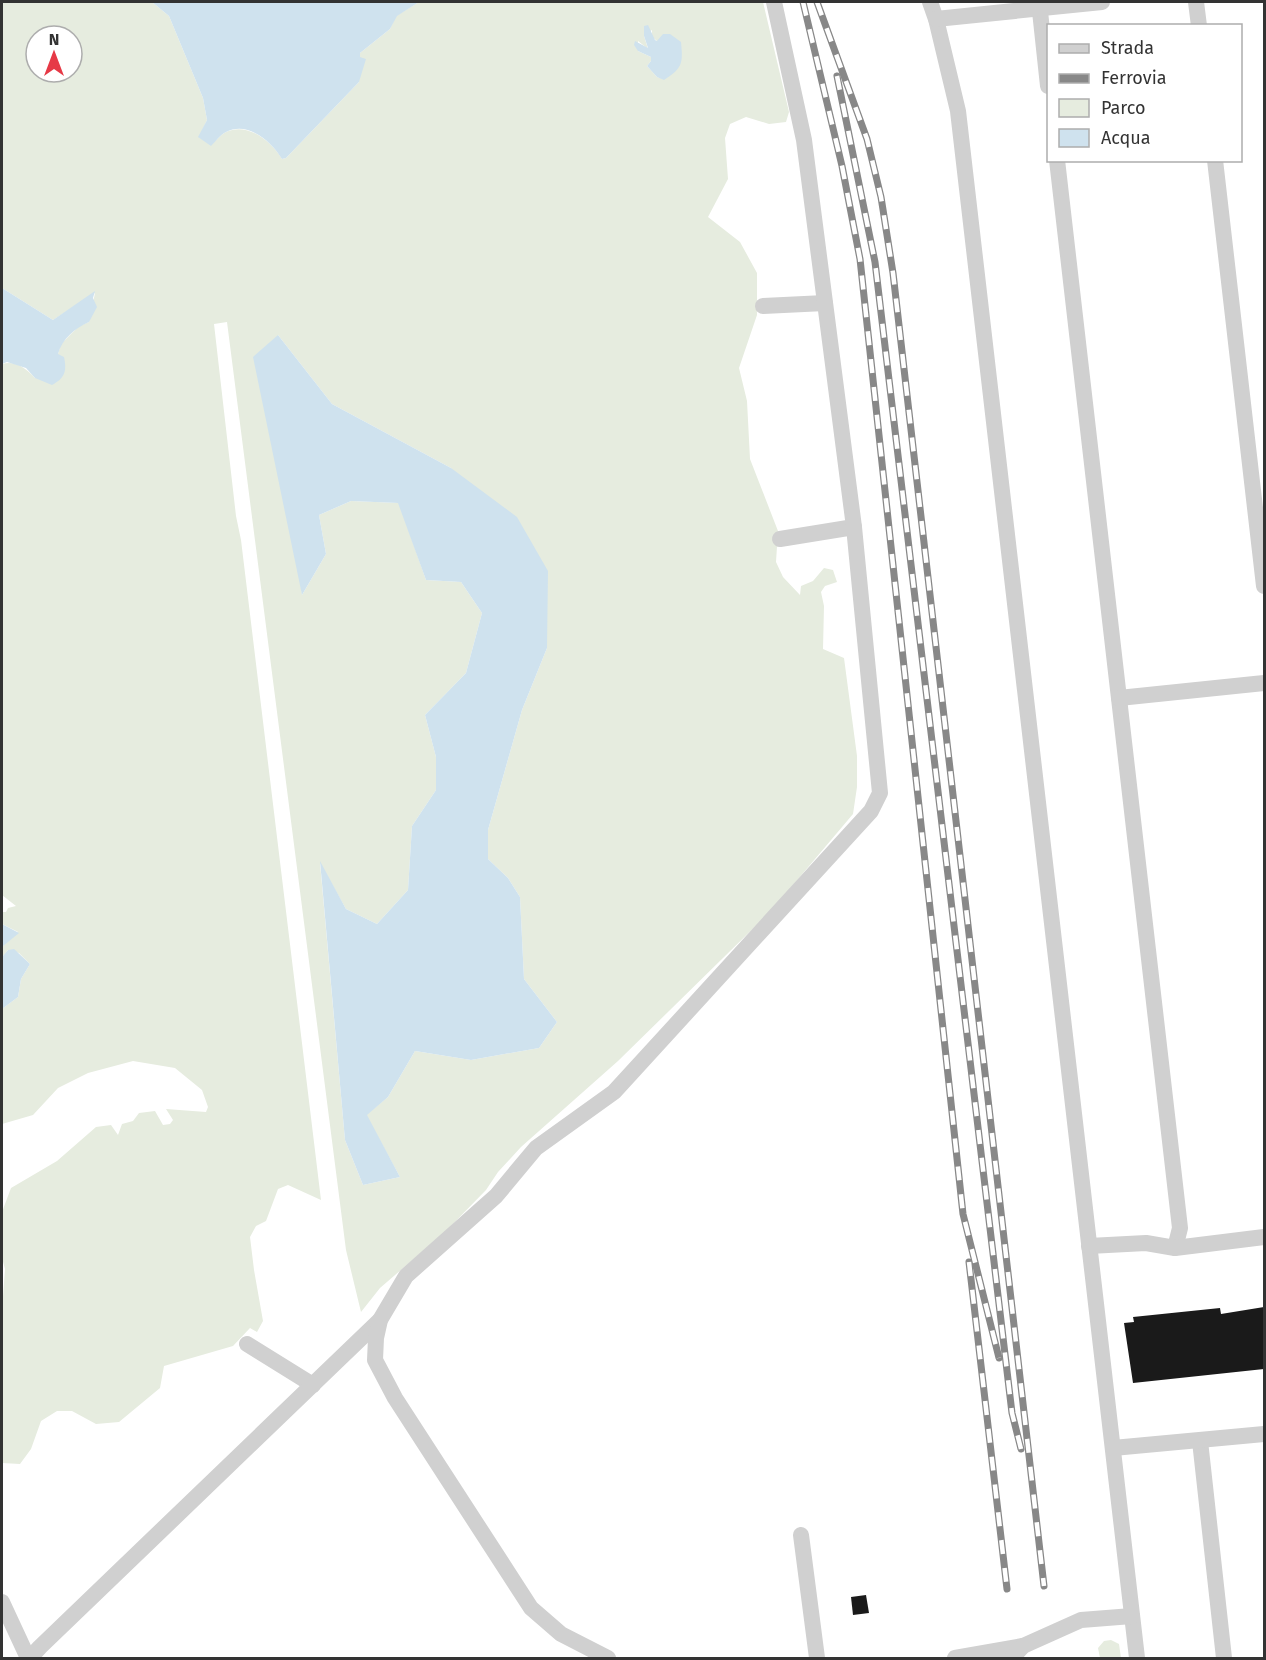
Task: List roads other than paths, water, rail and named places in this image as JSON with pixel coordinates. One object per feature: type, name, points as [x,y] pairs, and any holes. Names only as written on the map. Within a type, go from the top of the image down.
[{"type":"lane","points":[[2,1602],[29,1659],[380,1320],[406,1276],[496,1196],[536,1148],[614,1092],[871,812],[880,793],[854,527],[804,140],[774,2]]},
{"type":"lane","points":[[930,2],[958,111],[1137,1659]]},
{"type":"lane","points":[[936,19],[1039,5],[1102,2]]},
{"type":"lane","points":[[1196,2],[1199,24]]},
{"type":"lane","points":[[1039,5],[1047,77]]},
{"type":"lane","points":[[1057,162],[1180,1228],[1175,1248]]},
{"type":"lane","points":[[1215,162],[1264,586]]},
{"type":"lane","points":[[763,306],[825,303]]},
{"type":"lane","points":[[780,539],[854,527]]},
{"type":"lane","points":[[1119,699],[1264,683]]},
{"type":"lane","points":[[1089,1246],[1146,1243],[1175,1248],[1264,1238]]},
{"type":"lane","points":[[380,1320],[375,1360],[395,1398],[531,1608],[561,1634],[608,1659]]},
{"type":"lane","points":[[247,1344],[313,1384]]},
{"type":"lane","points":[[1113,1448],[1264,1434]]},
{"type":"lane","points":[[1200,1441],[1224,1659]]},
{"type":"lane","points":[[801,1534],[817,1659]]},
{"type":"lane","points":[[955,1659],[1017,1652],[1081,1620],[1132,1616]]},
{"type":"water","points":[[152,2],[419,2],[397,16],[390,29],[360,53],[360,57],[366,59],[359,82],[286,158],[282,159],[272,146],[250,131],[234,129],[226,132],[211,146],[198,137],[207,120],[203,98],[169,16]]},
{"type":"water","points":[[648,25],[655,40],[657,41],[663,34],[670,34],[681,42],[680,64],[675,72],[664,80],[657,77],[647,66],[651,57],[638,51],[634,45],[635,41],[648,48],[644,26]]},
{"type":"water","points":[[2,288],[53,320],[95,291],[93,298],[97,307],[89,322],[74,331],[63,344],[58,354],[64,357],[65,370],[60,380],[52,385],[35,378],[26,368],[7,362],[2,364]]},
{"type":"water","points":[[278,335],[332,404],[451,468],[517,517],[548,571],[547,648],[522,710],[488,830],[488,859],[508,878],[520,897],[524,979],[557,1022],[539,1048],[471,1060],[415,1051],[388,1097],[367,1115],[400,1177],[363,1185],[345,1140],[320,861],[346,909],[377,924],[408,890],[412,826],[436,790],[436,757],[425,715],[466,673],[482,613],[461,582],[426,580],[398,503],[351,501],[319,515],[326,554],[302,595],[253,357]]},
{"type":"water","points":[[2,924],[19,933],[2,947]]},
{"type":"water","points":[[14,949],[30,964],[21,979],[18,997],[2,1009],[2,957],[8,950]]},
{"type":"railway","points":[[803,2],[842,166],[860,259],[963,1214],[999,1358]]},
{"type":"railway","points":[[817,2],[867,139],[881,197],[893,273],[1044,1586]]},
{"type":"railway","points":[[837,76],[875,262],[1012,1413],[1021,1449]]},
{"type":"railway","points":[[969,1262],[1007,1589]]}]
